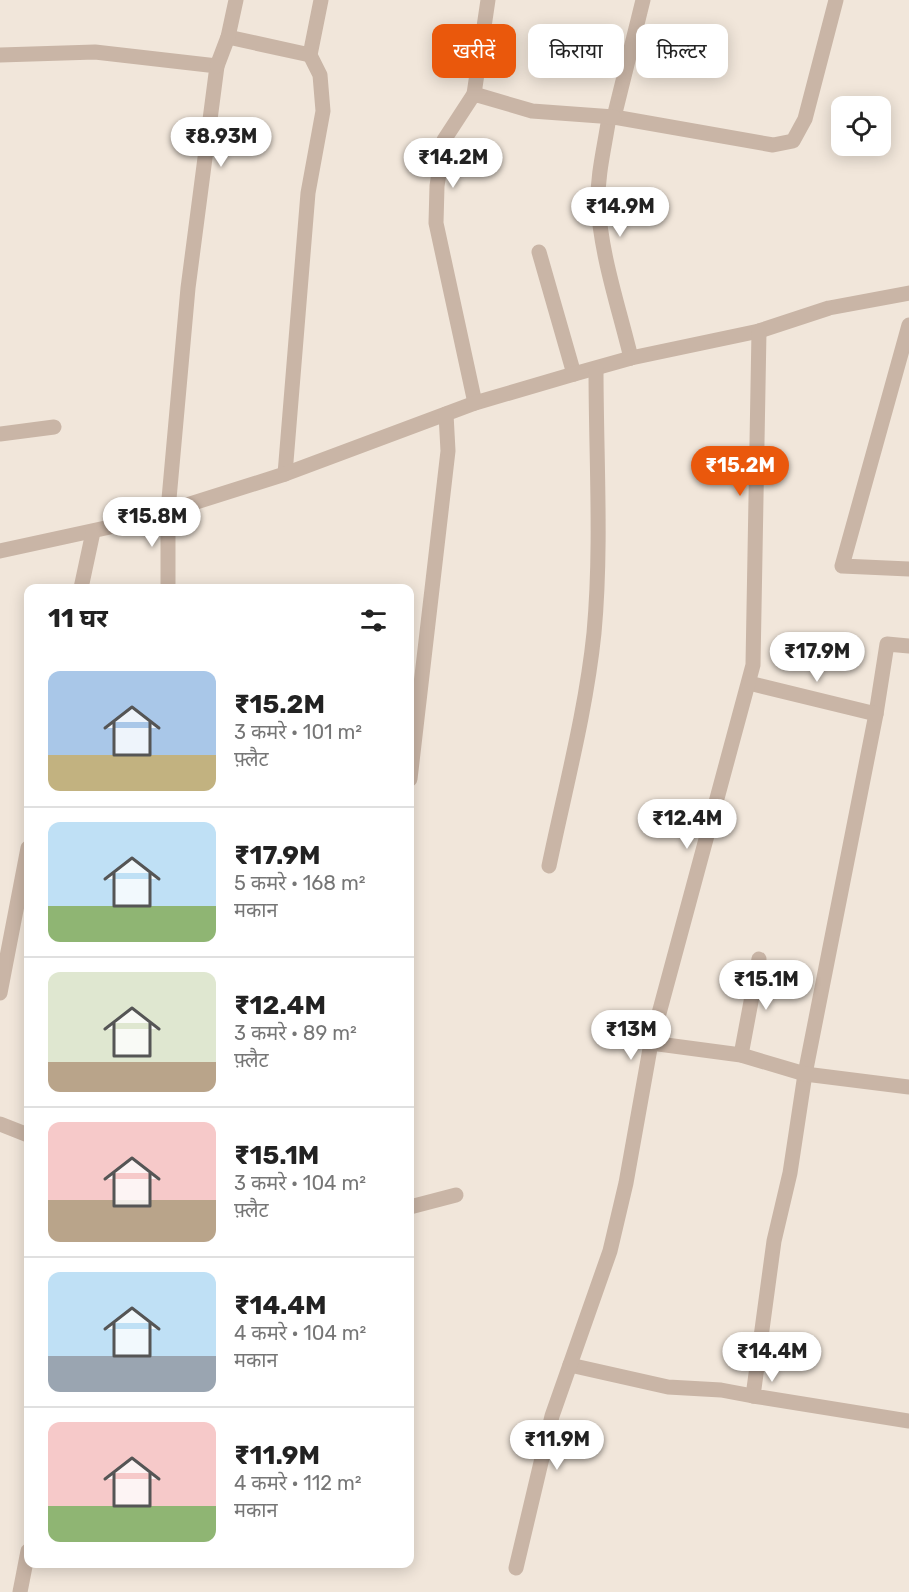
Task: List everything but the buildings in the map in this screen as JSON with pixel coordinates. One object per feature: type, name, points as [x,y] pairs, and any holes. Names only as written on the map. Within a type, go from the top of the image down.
[{"type":"street","points":[[168,584],[168,510],[188,288],[217,66],[228,37],[236,0]]},
{"type":"street","points":[[285,474],[308,193],[323,111],[320,75],[310,56],[321,0]]},
{"type":"street","points":[[475,404],[436,223],[437,186],[444,140],[474,94],[488,0]]},
{"type":"street","points":[[631,358],[606,253],[598,204],[600,174],[611,117],[643,0]]},
{"type":"street","points":[[474,94],[532,111],[611,117],[773,146],[793,141],[805,119],[836,0]]},
{"type":"street","points":[[228,37],[310,56]]},
{"type":"street","points":[[0,55],[95,52],[217,66]]},
{"type":"street","points":[[539,252],[574,374]]},
{"type":"street","points":[[0,551],[93,532],[285,474],[446,414],[574,374],[631,358],[759,330],[829,308],[909,293]]},
{"type":"street","points":[[909,326],[842,566],[909,569]]},
{"type":"street","points":[[516,1568],[552,1416],[612,1240],[626,1183],[651,1043],[753,665],[759,330]]},
{"type":"street","points":[[549,866],[576,738],[594,636],[596,369]]},
{"type":"street","points":[[414,744],[448,451],[446,414]]},
{"type":"street","points":[[0,434],[54,427]]},
{"type":"street","points":[[82,584],[93,532]]},
{"type":"street","points":[[753,1396],[774,1241],[790,1173],[805,1074],[876,714],[887,644],[909,646]]},
{"type":"street","points":[[749,683],[876,714]]},
{"type":"street","points":[[0,993],[24,869]]},
{"type":"street","points":[[741,1055],[759,960]]},
{"type":"street","points":[[651,1043],[741,1055],[805,1074],[909,1087]]},
{"type":"street","points":[[0,1124],[24,1134]]},
{"type":"street","points":[[414,1206],[456,1195]]},
{"type":"street","points":[[570,1365],[668,1387],[721,1390],[909,1421]]},
{"type":"street","points":[[20,1592],[25,1568]]}]
